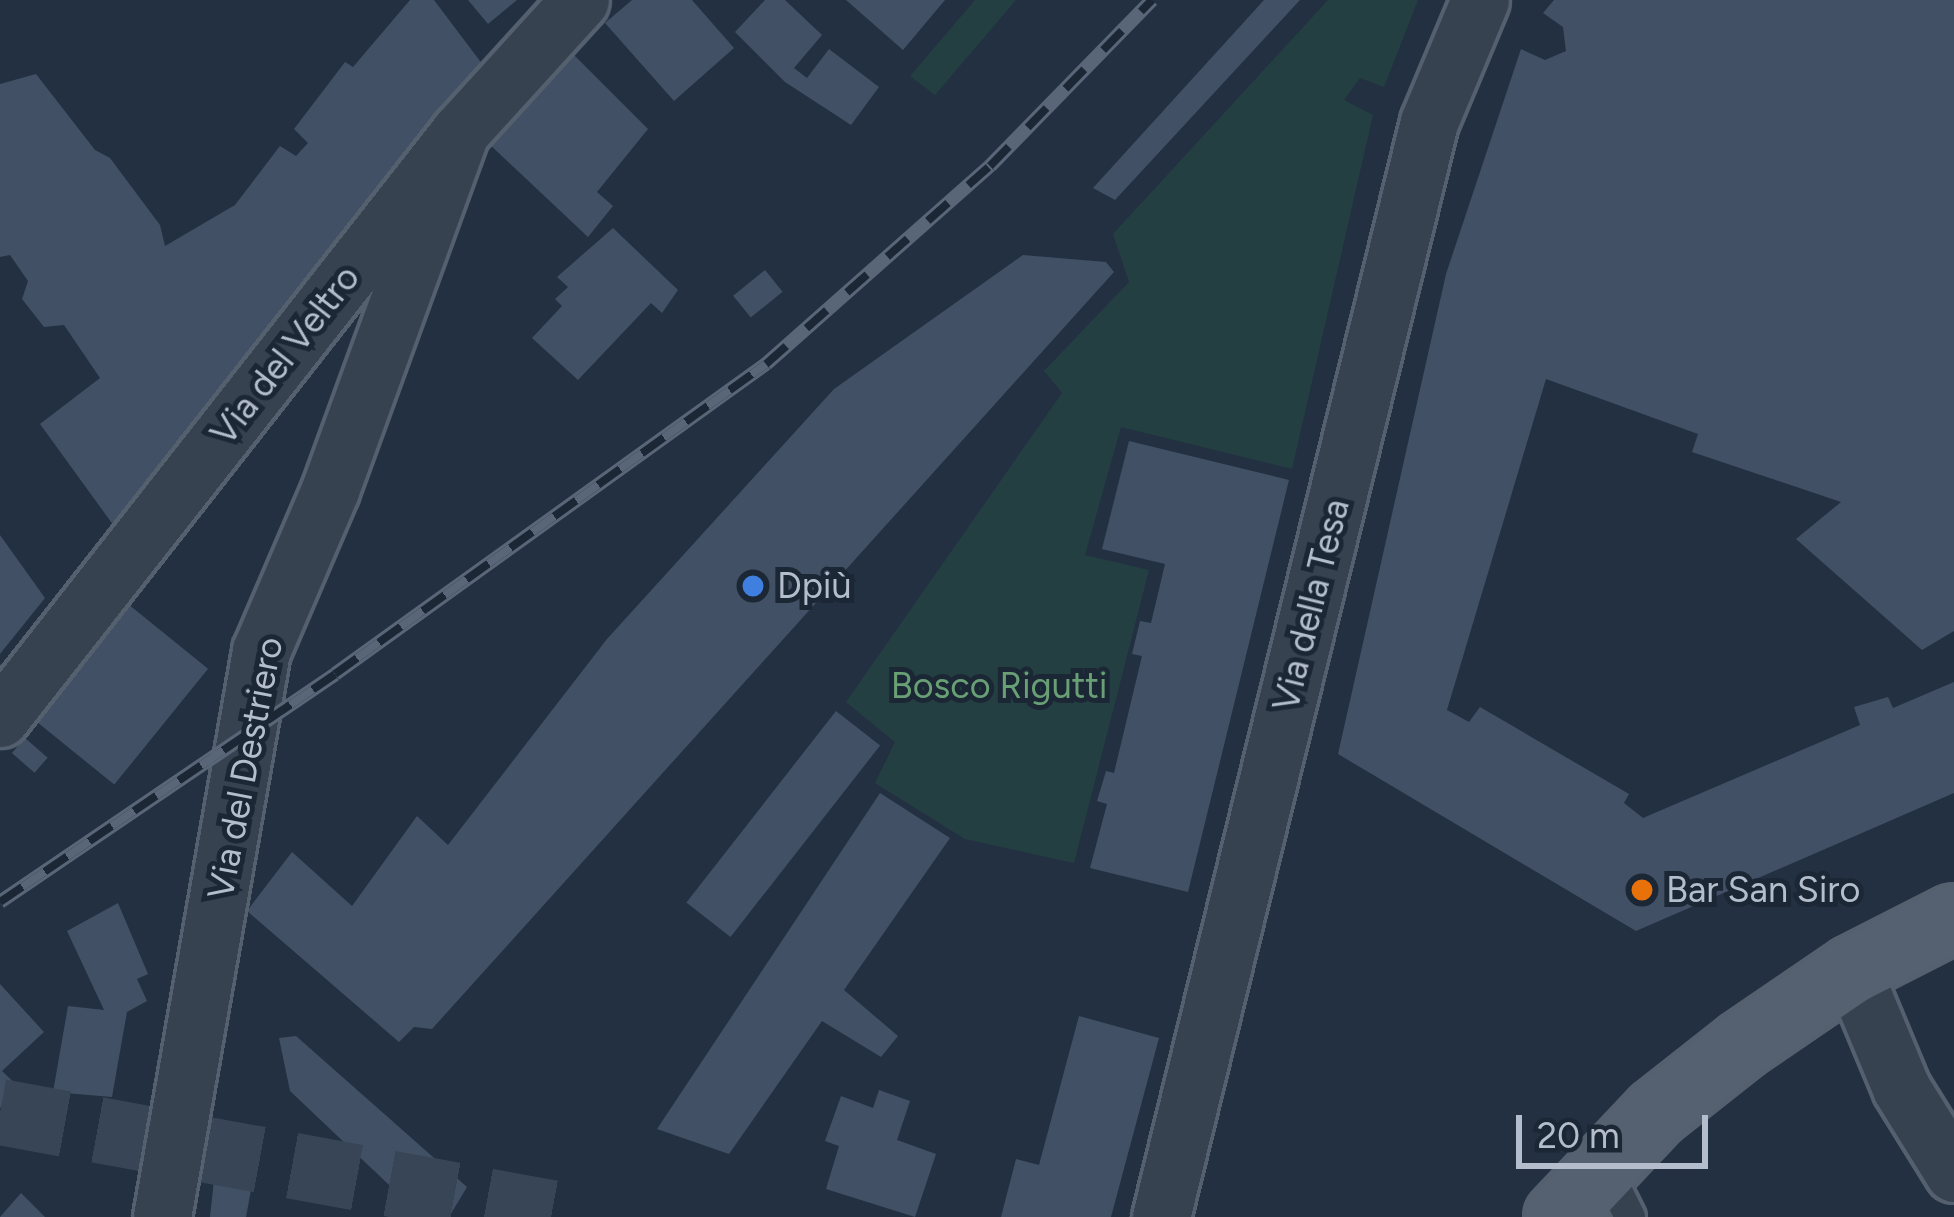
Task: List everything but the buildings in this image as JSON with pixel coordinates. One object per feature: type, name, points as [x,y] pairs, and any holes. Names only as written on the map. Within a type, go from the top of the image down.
[{"type":"main road","points":[[1558,1217],[1617,1191],[1742,1045],[1852,970],[1954,918]]},
{"type":"street","name":"Via del Veltro","points":[[0,718],[460,131],[580,0]]},
{"type":"street","name":"Via della Tesa","points":[[1161,1217],[1429,122],[1480,0]]},
{"type":"street","name":"Via del Destriero","points":[[162,1217],[261,651],[330,490],[460,131]]},
{"type":"street","points":[[1852,970],[1901,1088],[1954,1173]]},
{"type":"green space","points":[[975,0],[1016,0],[935,95],[910,76]]},
{"type":"green space","name":"Bosco Rigutti","points":[[1328,0],[1418,0],[1384,87],[1360,78],[1344,100],[1373,115],[1292,469],[1121,427],[1085,555],[1149,570],[1074,863],[965,839],[875,783],[895,742],[846,702],[1062,393],[1044,371],[1129,282],[1113,234]]},
{"type":"tunnel","points":[[0,1112],[572,1217]]},
{"type":"railway","points":[[0,902],[335,674],[766,364],[990,166],[1152,0]]},
{"type":"place","name":"Dpiù","points":[[753,586]]},
{"type":"place","name":"Bar San Siro","points":[[1642,890]]}]
